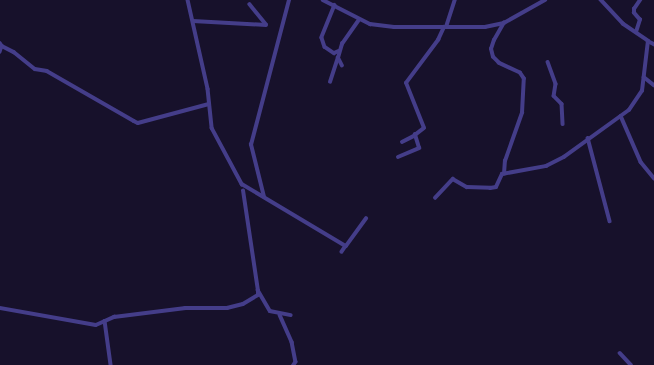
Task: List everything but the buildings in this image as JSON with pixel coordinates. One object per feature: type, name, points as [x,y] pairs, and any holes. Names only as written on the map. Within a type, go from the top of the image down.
[{"type":"street","points":[[188,0],[209,104],[212,128],[242,184],[264,198],[273,201],[283,210],[346,246]]},
{"type":"street","points":[[264,198],[251,145],[289,0]]},
{"type":"street","points":[[323,0],[335,5],[360,20],[394,27],[485,27],[504,23],[545,0]]},
{"type":"street","points":[[402,142],[424,130],[406,83],[438,40],[445,27],[455,0]]},
{"type":"street","points":[[601,0],[623,24],[648,42],[654,44]]},
{"type":"street","points":[[636,32],[640,20],[634,13],[634,9],[640,0]]},
{"type":"street","points":[[193,20],[266,25],[250,5]]},
{"type":"street","points":[[335,5],[322,38],[324,47],[334,53],[340,51]]},
{"type":"street","points":[[330,82],[345,37],[360,20]]},
{"type":"street","points":[[504,23],[494,40],[491,49],[493,57],[499,63],[520,73],[524,79],[522,113],[505,161],[504,174]]},
{"type":"street","points":[[435,198],[453,179],[467,186],[490,188],[496,187],[500,177],[504,174],[546,166],[564,157],[588,138],[621,116],[637,100],[644,77],[648,42]]},
{"type":"street","points":[[0,52],[1,44],[14,52],[35,69],[47,71],[138,122],[209,104]]},
{"type":"street","points":[[338,58],[342,66]]},
{"type":"street","points":[[548,62],[556,84],[554,96],[562,104],[563,124]]},
{"type":"street","points":[[644,77],[654,85]]},
{"type":"street","points":[[621,116],[641,162],[654,178]]},
{"type":"street","points":[[398,157],[419,148],[414,136]]},
{"type":"street","points":[[588,138],[610,221]]},
{"type":"street","points":[[0,308],[96,325],[114,317],[186,308],[227,308],[243,304],[258,295],[258,291],[243,191]]},
{"type":"street","points":[[342,252],[366,218]]},
{"type":"street","points":[[258,291],[259,289],[266,307],[280,314],[291,315]]},
{"type":"street","points":[[280,314],[292,342],[296,362],[294,365]]},
{"type":"street","points":[[105,321],[111,365]]},
{"type":"street","points":[[620,353],[631,365]]}]
